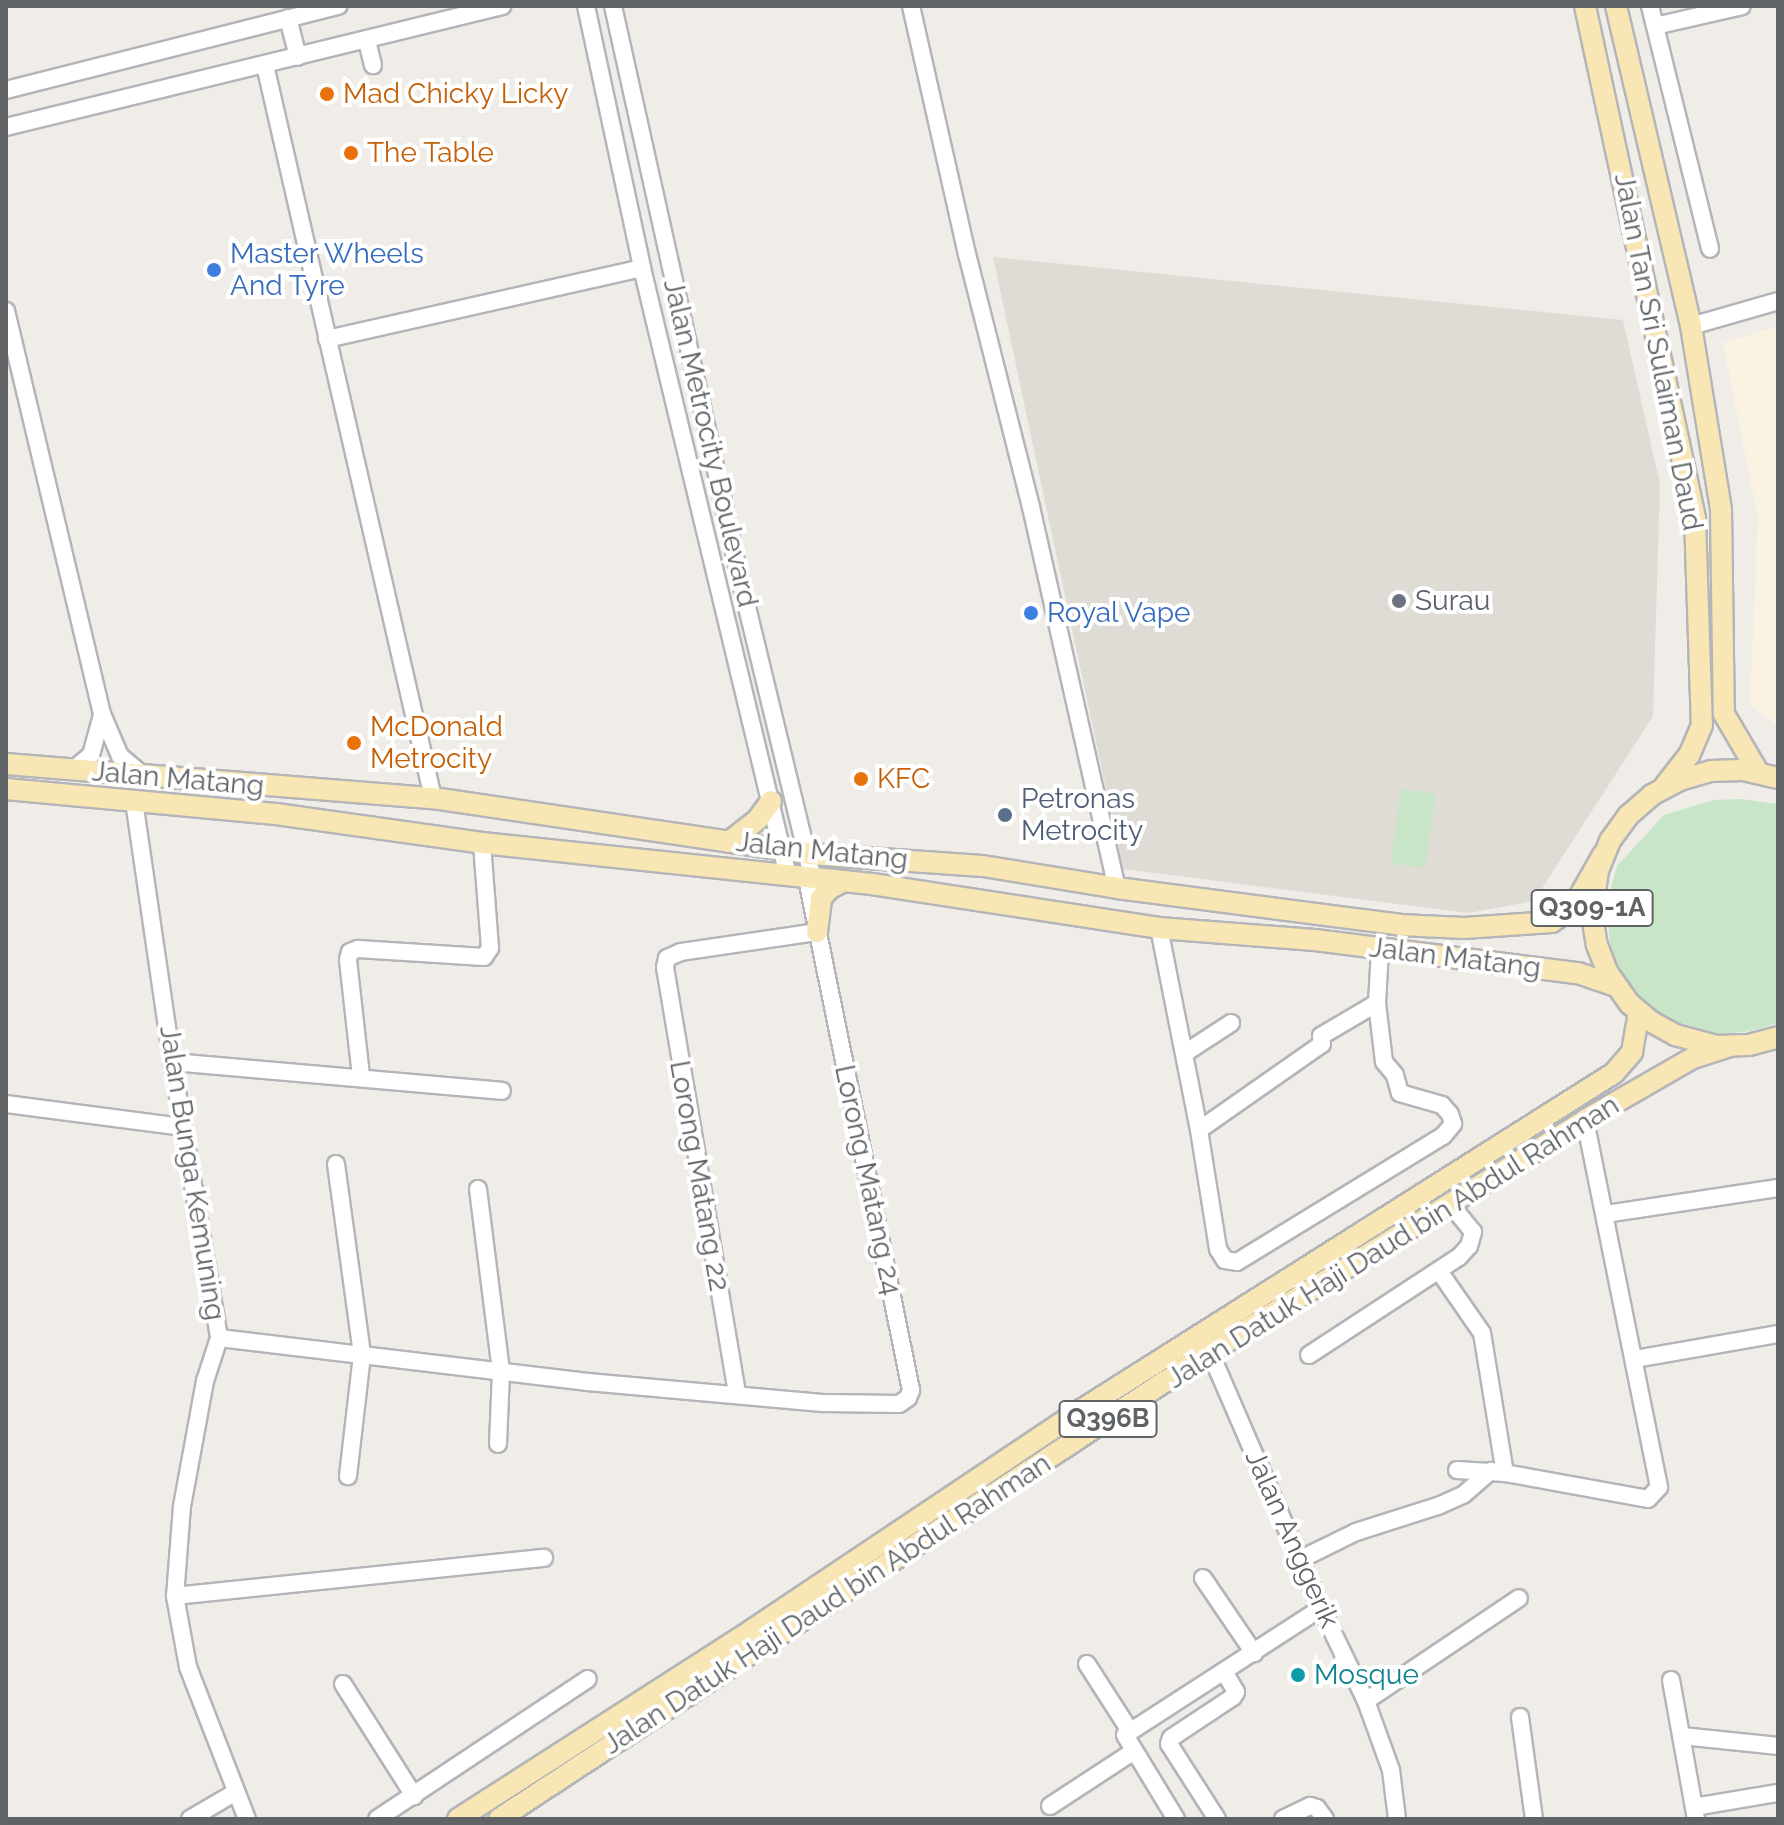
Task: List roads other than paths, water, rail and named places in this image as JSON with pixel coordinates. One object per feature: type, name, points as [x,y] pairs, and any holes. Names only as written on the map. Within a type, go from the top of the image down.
[{"type":"main road","name":"Jalan Tan Sri Sulaiman Daud","points":[[1585,6],[1695,518],[1702,725],[1689,755],[1665,786]]},
{"type":"main road","name":"Jalan Tan Sri Sulaiman Daud","points":[[1616,6],[1691,326],[1721,510],[1724,714],[1768,775]]},
{"type":"main road","name":"Jalan Matang","points":[[6,764],[433,798],[810,854],[983,866],[1117,888],[1400,925],[1464,928],[1552,922],[1574,906],[1603,855]]},
{"type":"main road","name":"Q309-1A","points":[[1768,775],[1711,771],[1665,786],[1628,816],[1603,855],[1594,885],[1592,915],[1602,959],[1616,986],[1639,1012],[1675,1035],[1702,1044],[1731,1046],[1774,1040]]},
{"type":"main road","name":"Jalan Matang","points":[[6,789],[291,816],[482,843],[844,881],[1159,928],[1315,940],[1578,973],[1616,986]]},
{"type":"main road","points":[[729,842],[758,819],[771,801]]},
{"type":"main road","points":[[817,932],[821,898],[829,889],[844,881]]},
{"type":"main road","name":"Jalan Datuk Haji Daud bin Abdul Rahman","points":[[458,1819],[740,1638],[1078,1412],[1577,1099],[1626,1063],[1635,1040],[1639,1012]]},
{"type":"main road","name":"Jalan Datuk Haji Daud bin Abdul Rahman","points":[[499,1819],[1210,1352],[1585,1120],[1693,1058],[1731,1046]]},
{"type":"street","points":[[6,90],[339,6]]},
{"type":"street","points":[[6,127],[502,6]]},
{"type":"street","name":"Jalan Metrocity Boulevard","points":[[586,6],[642,268],[734,656],[784,849],[803,878]]},
{"type":"street","name":"Jalan Metrocity Boulevard","points":[[613,6],[758,651],[810,854],[803,878]]},
{"type":"street","points":[[911,6],[1053,600],[1117,888]]},
{"type":"street","points":[[1650,6],[1710,249]]},
{"type":"street","points":[[1655,26],[1742,6]]},
{"type":"street","points":[[288,18],[298,57]]},
{"type":"street","points":[[367,41],[373,65]]},
{"type":"street","points":[[265,65],[433,798]]},
{"type":"street","points":[[327,339],[642,268]]},
{"type":"street","points":[[1691,326],[1778,301]]},
{"type":"street","points":[[6,311],[102,714],[120,756],[145,777]]},
{"type":"street","points":[[734,656],[758,651]]},
{"type":"street","points":[[73,770],[91,755],[102,714]]},
{"type":"street","name":"Jalan Bunga Kemuning","points":[[134,801],[172,1062],[219,1338],[205,1381],[182,1506],[175,1596],[188,1667],[247,1819]]},
{"type":"street","points":[[361,1076],[348,960],[350,952],[358,949],[484,957],[490,948],[482,843]]},
{"type":"street","name":"Lorong Matang 24","points":[[737,1393],[825,1403],[899,1404],[911,1390],[817,932],[803,878]]},
{"type":"street","points":[[1159,928],[1185,1053],[1218,1249],[1225,1260],[1237,1262],[1443,1136],[1453,1124],[1450,1114],[1442,1105],[1400,1093],[1395,1075],[1384,1062],[1377,1003],[1380,949]]},
{"type":"street","name":"Lorong Matang 22","points":[[737,1393],[665,967],[667,958],[681,952],[817,932]]},
{"type":"street","points":[[1199,1130],[1322,1044],[1321,1036],[1377,1003]]},
{"type":"street","points":[[1185,1053],[1231,1023]]},
{"type":"street","points":[[172,1062],[361,1076],[502,1091]]},
{"type":"street","points":[[6,1104],[184,1127]]},
{"type":"street","points":[[1457,1470],[1498,1472],[1648,1499],[1656,1495],[1659,1487],[1585,1120]]},
{"type":"street","points":[[336,1164],[362,1355],[348,1476]]},
{"type":"street","points":[[1606,1214],[1778,1188]]},
{"type":"street","points":[[478,1189],[501,1372],[498,1444]]},
{"type":"street","points":[[1309,1355],[1459,1257],[1474,1238],[1470,1227],[1450,1204]]},
{"type":"street","points":[[1439,1271],[1482,1333],[1498,1472]]},
{"type":"street","points":[[1635,1359],[1778,1334]]},
{"type":"street","points":[[219,1338],[588,1382],[737,1393]]},
{"type":"street","name":"Jalan Anggerik","points":[[1210,1352],[1321,1608],[1366,1701],[1391,1770],[1397,1819]]},
{"type":"street","points":[[1301,1559],[1356,1532],[1463,1495],[1498,1472]]},
{"type":"street","points":[[175,1596],[544,1558]]},
{"type":"street","points":[[1203,1578],[1254,1653]]},
{"type":"street","points":[[1366,1701],[1519,1598]]},
{"type":"street","points":[[1176,1819],[1125,1739],[1130,1731],[1321,1608]]},
{"type":"street","points":[[1087,1664],[1130,1731]]},
{"type":"street","points":[[1217,1819],[1169,1744],[1171,1738],[1233,1697],[1236,1692],[1224,1671]]},
{"type":"street","points":[[377,1819],[588,1679]]},
{"type":"street","points":[[1671,1680],[1695,1813],[1778,1793]]},
{"type":"street","points":[[343,1684],[414,1796]]},
{"type":"street","points":[[1520,1717],[1534,1819]]},
{"type":"street","points":[[1682,1736],[1778,1746]]},
{"type":"street","points":[[1050,1806],[1134,1751]]},
{"type":"street","points":[[190,1819],[236,1792]]},
{"type":"street","points":[[1283,1819],[1310,1806],[1317,1808],[1325,1819]]},
{"type":"place","name":"Mad Chicky Licky","points":[[327,94]]},
{"type":"place","name":"The Table","points":[[351,153]]},
{"type":"place","name":"Master Wheels And Tyre","points":[[214,270]]},
{"type":"place","name":"Surau","points":[[1399,601]]},
{"type":"place","name":"Royal Vape","points":[[1031,613]]},
{"type":"place","name":"McDonald Metrocity","points":[[354,743]]},
{"type":"place","name":"KFC","points":[[861,779]]},
{"type":"place","name":"Petronas Metrocity","points":[[1005,815]]},
{"type":"place","name":"Mosque","points":[[1298,1675]]}]
